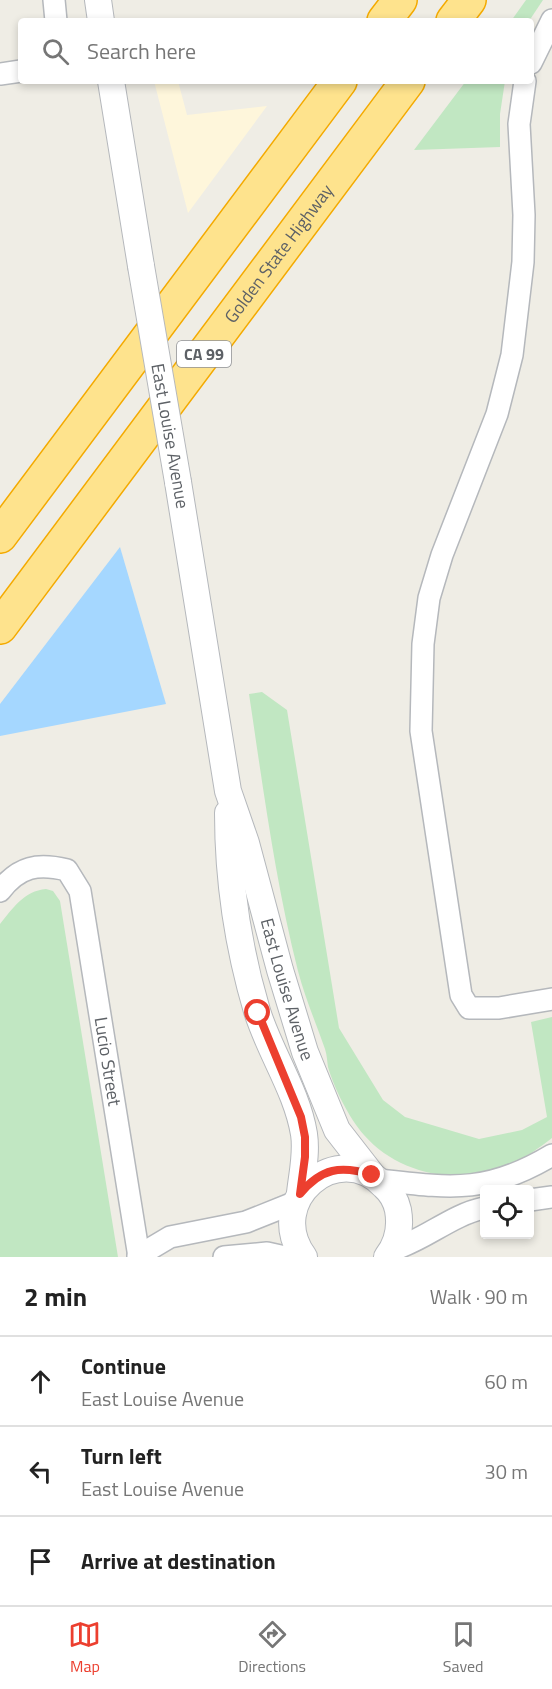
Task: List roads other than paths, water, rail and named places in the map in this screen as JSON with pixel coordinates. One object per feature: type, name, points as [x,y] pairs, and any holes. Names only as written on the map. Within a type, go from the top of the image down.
[{"type":"highway","points":[[386,18],[400,0]]},
{"type":"highway","points":[[455,18],[469,0]]},
{"type":"highway","name":"CA 99","points":[[0,536],[338,84]]},
{"type":"highway","name":"Golden State Highway","points":[[0,627],[406,84]]},
{"type":"street","points":[[54,0],[56,18]]},
{"type":"street","points":[[98,0],[101,18]]},
{"type":"street","points":[[534,57],[552,20]]},
{"type":"street","points":[[0,74],[18,71]]},
{"type":"street","name":"East Louise Avenue","points":[[111,84],[228,791],[228,853],[242,954],[258,1013],[301,1117],[305,1137],[305,1157],[292,1218],[293,1234],[298,1249],[304,1257]]},
{"type":"street","points":[[525,84],[519,124],[524,215],[523,262],[512,355],[497,414],[442,555],[429,598],[420,689],[421,731],[461,995],[470,1008],[483,1010],[552,999]]},
{"type":"street","name":"East Louise Avenue","points":[[228,791],[246,843],[305,1052],[337,1130],[375,1178],[390,1191],[397,1205],[400,1221],[398,1236],[390,1254]]},
{"type":"street","name":"Lucio Street","points":[[0,891],[28,867],[46,866],[67,870],[80,891],[140,1256]]},
{"type":"street","points":[[140,1256],[170,1237],[246,1222],[298,1198],[309,1182],[337,1169],[355,1170],[375,1178],[441,1187],[471,1185],[512,1176],[552,1155]]},
{"type":"street","points":[[534,1199],[552,1197]]},
{"type":"street","points":[[390,1254],[465,1214],[480,1209]]},
{"type":"street","points":[[224,1257],[267,1253],[285,1257]]},
{"type":"water","points":[[120,547],[166,704],[0,736],[0,704]]}]
